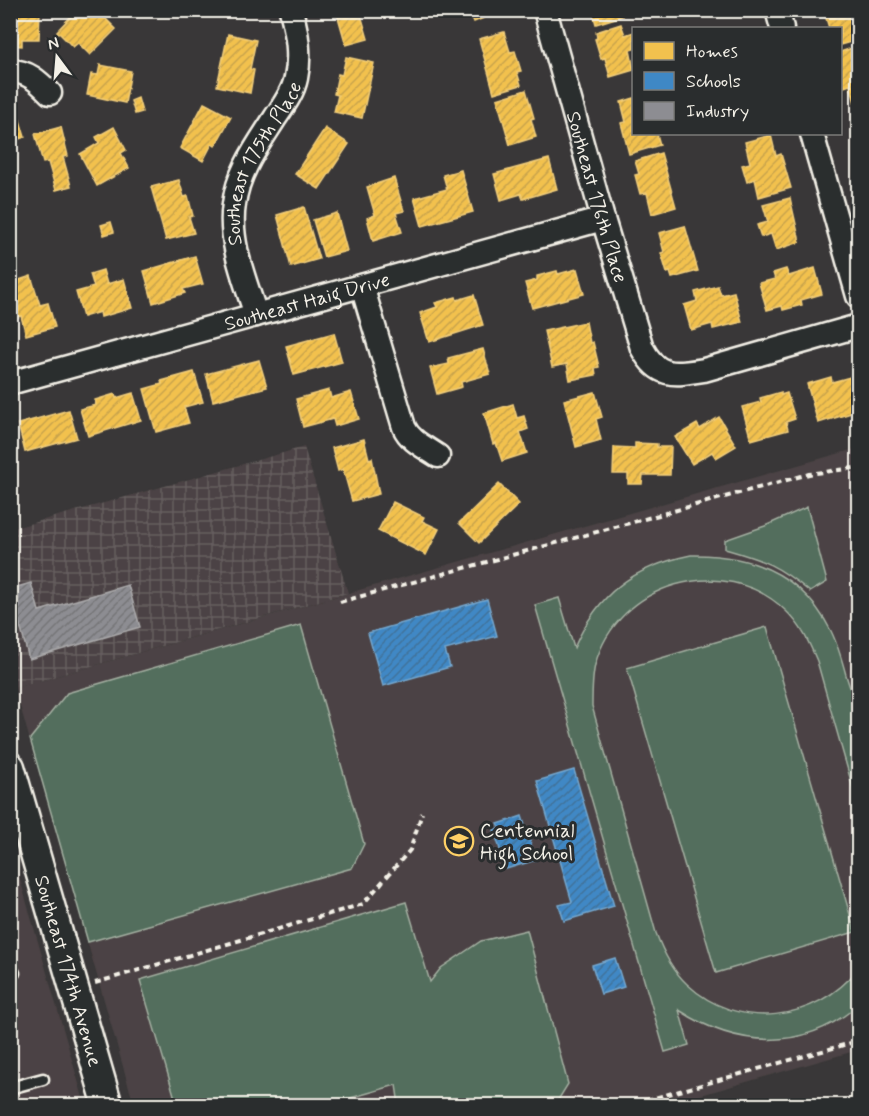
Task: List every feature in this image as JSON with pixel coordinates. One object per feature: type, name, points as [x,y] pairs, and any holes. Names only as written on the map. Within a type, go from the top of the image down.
[{"type":"street","name":"Southeast 175th Place","points":[[256,315],[234,242],[234,204],[239,182],[246,166],[289,96],[296,79],[297,36],[291,10]]},
{"type":"street","name":"Southeast 176th Place","points":[[545,10],[603,219],[642,348],[651,363],[665,373],[704,370],[858,326]]},
{"type":"street","points":[[777,10],[782,27]]},
{"type":"street","points":[[10,71],[26,73],[50,93]]},
{"type":"street","points":[[812,135],[858,296]]},
{"type":"street","name":"Southeast Haig Drive","points":[[10,383],[603,219]]},
{"type":"street","points":[[362,286],[404,427],[408,435],[438,456]]},
{"type":"street","name":"Southeast 174th Avenue","points":[[10,767],[108,1106]]},
{"type":"lane","points":[[10,1088],[43,1079]]},
{"type":"path","points":[[340,602],[809,474],[854,468]]},
{"type":"path","points":[[74,989],[363,904],[410,850],[422,813]]},
{"type":"path","points":[[626,1106],[858,1041]]},
{"type":"shaded area","points":[[304,447],[348,593],[15,688],[11,671],[11,529]]},
{"type":"shaded area","name":"Centennial High School","points":[[858,448],[858,1050],[666,1105],[134,1105],[15,688]]},
{"type":"shaded area","points":[[11,848],[85,1105],[11,1105]]},
{"type":"green space","points":[[807,507],[827,582],[810,592],[770,565],[725,549],[725,540],[765,526]]},
{"type":"green space","points":[[691,555],[735,559],[773,572],[806,595],[819,612],[836,642],[856,708],[860,762],[858,806],[817,661],[804,634],[786,611],[761,593],[733,583],[704,580],[676,585],[649,596],[625,614],[607,637],[595,665],[592,706],[656,933],[668,960],[682,979],[707,999],[729,1009],[752,1014],[776,1014],[799,1010],[841,987],[858,969],[858,1005],[837,1020],[815,1031],[793,1037],[770,1039],[747,1038],[724,1032],[701,1023],[679,1010],[689,1045],[665,1052],[535,605],[559,598],[574,648],[594,612],[620,585],[652,567]]},
{"type":"green space","points":[[301,625],[364,844],[352,868],[88,942],[30,739],[67,693]]},
{"type":"green space","points":[[767,627],[855,932],[716,973],[627,668]]},
{"type":"green space","points":[[406,902],[430,982],[441,968],[481,941],[527,930],[568,1084],[555,1105],[399,1105],[396,1085],[326,1105],[177,1105],[140,980]]},
{"type":"building: Homes","points":[[10,10],[40,10],[39,39],[22,39],[22,46],[10,45]]},
{"type":"building: Homes","points":[[77,10],[82,13],[84,10],[95,10],[116,29],[90,55],[78,43],[73,47],[57,31]]},
{"type":"building: Homes","points":[[336,10],[376,10],[361,15],[368,39],[346,45]]},
{"type":"building: Homes","points":[[469,10],[497,10],[498,12],[474,22]]},
{"type":"building: Homes","points":[[592,10],[620,10],[622,16],[596,24]]},
{"type":"building: Homes","points":[[828,10],[858,10],[858,40],[842,44],[842,27],[829,27],[825,15],[829,14]]},
{"type":"building: Homes","points":[[621,24],[625,35],[632,33],[632,50],[630,50],[632,71],[610,77],[605,58],[601,59],[595,39],[597,38],[596,32]]},
{"type":"building: Homes","points":[[504,32],[510,52],[515,51],[521,71],[517,72],[521,85],[494,93],[479,39]]},
{"type":"building: Homes","points":[[228,34],[256,40],[250,69],[254,70],[250,93],[217,86]]},
{"type":"building: Homes","points":[[858,46],[858,105],[856,106],[850,85],[844,87],[842,82],[842,51]]},
{"type":"building: Homes","points":[[346,57],[374,63],[362,118],[334,112],[338,95],[334,94],[338,74],[342,75]]},
{"type":"building: Homes","points":[[100,65],[131,71],[125,103],[87,95],[91,74],[98,75]]},
{"type":"building: Homes","points":[[526,90],[534,118],[531,119],[536,137],[510,145],[497,99]]},
{"type":"building: Homes","points":[[138,98],[142,112],[135,114],[131,101]]},
{"type":"building: Homes","points":[[632,99],[632,135],[657,135],[660,145],[629,154],[621,123],[626,122],[621,102]]},
{"type":"building: Homes","points":[[204,103],[231,117],[215,146],[212,144],[203,161],[180,148]]},
{"type":"building: Homes","points":[[15,104],[25,137],[10,142],[10,105]]},
{"type":"building: Homes","points":[[61,127],[68,156],[63,157],[71,186],[56,190],[48,162],[43,163],[35,134]]},
{"type":"building: Homes","points":[[114,127],[126,150],[121,153],[129,168],[97,186],[80,154],[99,143],[96,137]]},
{"type":"building: Homes","points":[[325,128],[349,144],[319,189],[295,174]]},
{"type":"building: Homes","points":[[771,135],[776,156],[781,154],[791,188],[759,197],[755,179],[747,182],[742,165],[750,163],[745,142]]},
{"type":"building: Homes","points":[[661,153],[676,207],[652,214],[647,193],[640,194],[635,175],[639,174],[635,161]]},
{"type":"building: Homes","points":[[549,159],[557,189],[523,199],[521,194],[501,200],[494,174]]},
{"type":"building: Homes","points":[[461,170],[473,212],[422,226],[414,198],[447,189],[443,175]]},
{"type":"building: Homes","points":[[394,178],[404,211],[396,213],[402,232],[373,241],[367,218],[375,215],[367,187]]},
{"type":"building: Homes","points":[[179,180],[184,197],[188,196],[193,216],[189,217],[194,233],[166,240],[151,187]]},
{"type":"building: Homes","points":[[790,198],[800,242],[776,250],[771,234],[761,237],[757,225],[768,222],[763,205]]},
{"type":"building: Homes","points":[[304,207],[319,259],[291,267],[277,215]]},
{"type":"building: Homes","points":[[337,213],[347,251],[324,257],[313,220]]},
{"type":"building: Homes","points":[[111,222],[114,232],[104,235],[101,225]]},
{"type":"building: Homes","points":[[685,226],[698,271],[672,278],[670,272],[667,273],[661,253],[664,252],[659,233]]},
{"type":"building: Homes","points":[[195,256],[203,284],[183,289],[185,293],[153,303],[144,271]]},
{"type":"building: Homes","points":[[815,268],[822,294],[801,300],[802,305],[783,310],[782,306],[767,310],[759,283],[775,279],[773,273],[786,269],[789,276]]},
{"type":"building: Homes","points":[[577,269],[584,294],[532,308],[525,283],[537,280],[537,276]]},
{"type":"building: Homes","points":[[103,270],[107,284],[124,279],[132,308],[101,317],[100,312],[83,317],[76,292],[94,287],[90,274]]},
{"type":"building: Homes","points":[[31,276],[40,305],[48,303],[55,327],[26,335],[21,316],[13,318],[10,308],[10,283]]},
{"type":"building: Homes","points":[[718,286],[721,295],[734,292],[742,322],[713,329],[712,324],[691,330],[684,305],[697,301],[695,292]]},
{"type":"building: Homes","points":[[474,295],[483,325],[429,342],[420,313],[437,307],[435,303]]},
{"type":"building: Homes","points":[[586,322],[590,343],[593,342],[599,367],[595,368],[596,375],[570,380],[567,364],[552,367],[544,331]]},
{"type":"building: Homes","points":[[334,333],[342,362],[294,375],[286,346]]},
{"type":"building: Homes","points":[[483,349],[490,374],[461,382],[462,387],[437,394],[430,368],[449,364],[448,358]]},
{"type":"building: Homes","points":[[259,360],[267,387],[213,401],[206,374]]},
{"type":"building: Homes","points":[[194,372],[203,402],[184,407],[189,423],[156,432],[144,389],[162,384],[161,381]]},
{"type":"building: Homes","points":[[854,376],[858,391],[858,411],[818,423],[807,384],[831,377],[832,382]]},
{"type":"building: Homes","points":[[329,390],[331,398],[351,392],[359,419],[335,426],[333,419],[303,427],[296,399]]},
{"type":"building: Homes","points":[[595,392],[602,417],[596,419],[601,440],[576,447],[564,400]]},
{"type":"building: Homes","points":[[781,392],[781,395],[787,393],[795,419],[786,422],[788,430],[751,440],[742,407],[761,402],[760,398]]},
{"type":"building: Homes","points":[[133,393],[141,420],[88,436],[80,409],[96,405],[95,400],[115,394],[116,398]]},
{"type":"building: Homes","points":[[513,404],[517,418],[524,416],[528,429],[520,432],[527,453],[502,461],[496,443],[493,444],[484,413]]},
{"type":"building: Homes","points":[[69,410],[77,438],[25,452],[18,424]]},
{"type":"building: Homes","points":[[719,417],[736,446],[716,458],[712,452],[692,464],[675,437],[697,424],[700,429]]},
{"type":"building: Homes","points":[[364,439],[369,459],[372,458],[379,494],[352,501],[343,469],[338,471],[332,448]]},
{"type":"building: Homes","points":[[635,443],[671,447],[670,475],[643,475],[642,484],[628,484],[628,474],[613,474],[614,447],[635,448]]},
{"type":"building: Homes","points":[[499,484],[519,504],[479,543],[459,523]]},
{"type":"building: Homes","points":[[393,502],[424,517],[422,521],[439,529],[426,555],[378,531]]},
{"type":"building: Homes","points":[[807,1098],[809,1106],[770,1106],[787,1100],[788,1104]]},
{"type":"building: Schools","points":[[487,599],[497,636],[445,650],[450,667],[383,686],[368,633]]},
{"type":"building: Schools","points":[[574,770],[614,906],[564,921],[559,905],[572,902],[537,781]]},
{"type":"building: Schools","points":[[522,816],[536,860],[506,869],[494,830],[500,828],[498,824]]},
{"type":"building: Schools","points":[[615,958],[624,987],[601,994],[592,965]]},
{"type":"building: Industry","points":[[31,583],[39,611],[128,585],[140,627],[29,659],[10,589]]},
{"type":"place","name":"Centennial High School","points":[[459,841]]}]
